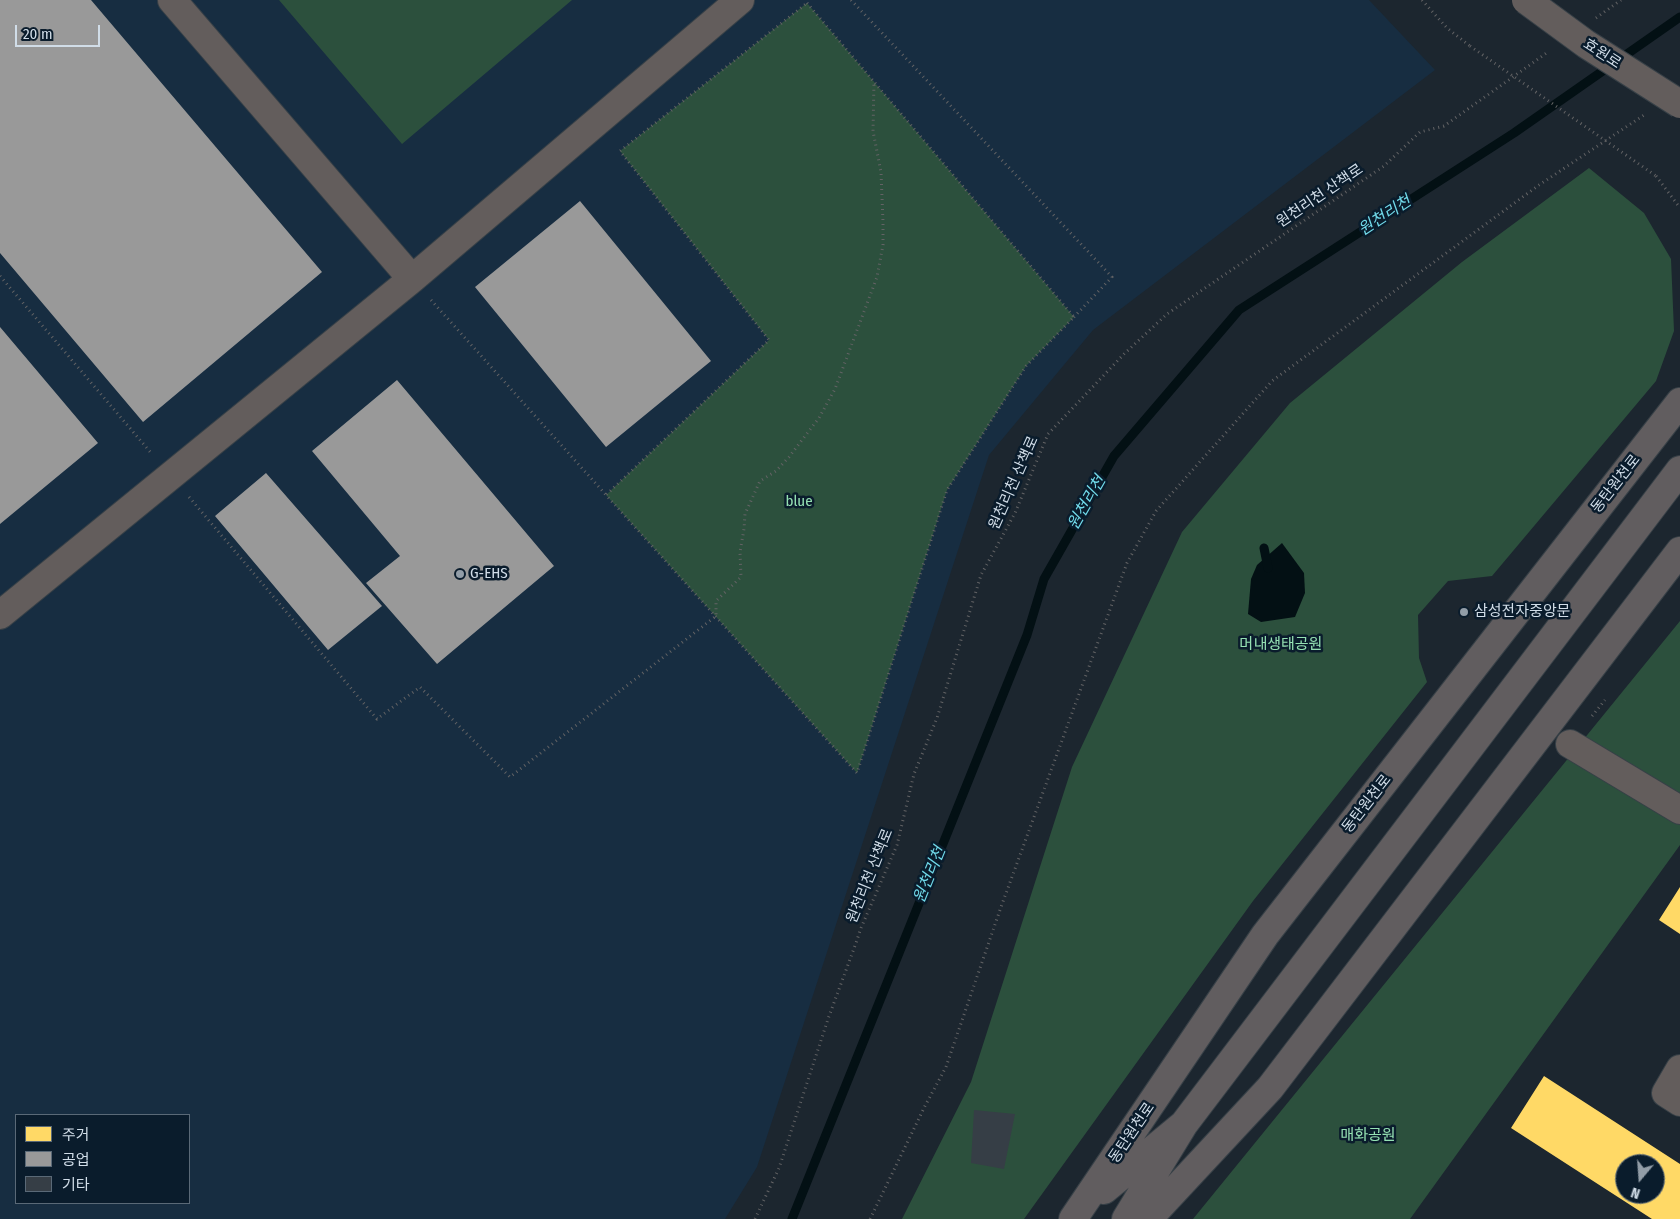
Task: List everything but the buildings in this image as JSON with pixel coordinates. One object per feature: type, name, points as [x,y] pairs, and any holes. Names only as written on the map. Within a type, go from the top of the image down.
[{"type":"main road","name":"동탄원천로","points":[[1076,1215],[1265,935],[1680,402]]},
{"type":"main road","points":[[1126,1219],[1184,1124],[1680,470]]},
{"type":"main road","points":[[1148,1219],[1270,1088],[1680,551]]},
{"type":"main road","points":[[1076,1215],[1184,1124]]},
{"type":"street","points":[[172,0],[412,279]]},
{"type":"street","points":[[0,615],[412,279],[740,0]]},
{"type":"street","name":"효원로","points":[[1526,0],[1586,44],[1680,104]]},
{"type":"street","points":[[1570,744],[1680,810]]},
{"type":"street","points":[[1680,1069],[1666,1093],[1680,1102]]},
{"type":"path","points":[[412,279],[857,773],[947,490],[1026,366],[1112,277],[851,0]]},
{"type":"path","points":[[1422,0],[1447,28],[1470,46],[1656,176],[1680,208]]},
{"type":"path","points":[[1589,23],[1621,0]]},
{"type":"path","points":[[606,495],[769,340],[620,151],[807,3],[1074,317]]},
{"type":"path","name":"원천리천 산책로","points":[[755,1219],[779,1168],[828,1019],[861,928],[897,845],[914,774],[936,718],[981,575],[1015,513],[1048,434],[1124,354],[1167,314],[1384,166],[1420,132],[1444,126],[1549,51]]},
{"type":"path","points":[[716,616],[716,601],[741,577],[740,552],[744,529],[744,514],[760,481],[776,471],[819,418],[831,396],[877,277],[883,245],[883,222],[881,172],[873,131],[874,82]]},
{"type":"path","points":[[870,1219],[946,1067],[1005,898],[1127,563],[1156,511],[1272,381],[1553,175],[1648,112]]},
{"type":"path","points":[[0,276],[377,719],[420,687],[510,777],[716,616]]},
{"type":"shaded area","points":[[0,0],[1369,0],[1435,70],[1093,330],[989,455],[757,1167],[725,1219],[0,1219]]},
{"type":"shaded area","points":[[1282,543],[1304,573],[1305,593],[1295,617],[1261,622],[1248,614],[1251,579],[1257,565]]},
{"type":"green space","points":[[279,0],[572,0],[402,144]]},
{"type":"green space","name":"blue","points":[[807,3],[1074,317],[1026,366],[947,490],[857,773],[606,495],[769,340],[620,151]]},
{"type":"green space","name":"머내생태공원","points":[[1589,168],[1644,213],[1671,259],[1674,331],[1656,381],[1492,576],[1448,581],[1418,615],[1419,658],[1427,682],[1253,901],[1024,1219],[902,1219],[971,1082],[1072,767],[1182,532],[1290,403],[1462,262]]},
{"type":"green space","name":"매화공원","points":[[1680,621],[1680,845],[1410,1219],[1193,1219]]},
{"type":"waterway","name":"원천리천","points":[[792,1219],[1027,635],[1044,579],[1114,456],[1239,310],[1514,133],[1680,17]]},
{"type":"waterway","points":[[1264,548],[1268,568]]},
{"type":"place","name":"G-EHS","points":[[460,574]]},
{"type":"place","name":"삼성전자중앙문","points":[[1464,612]]}]
